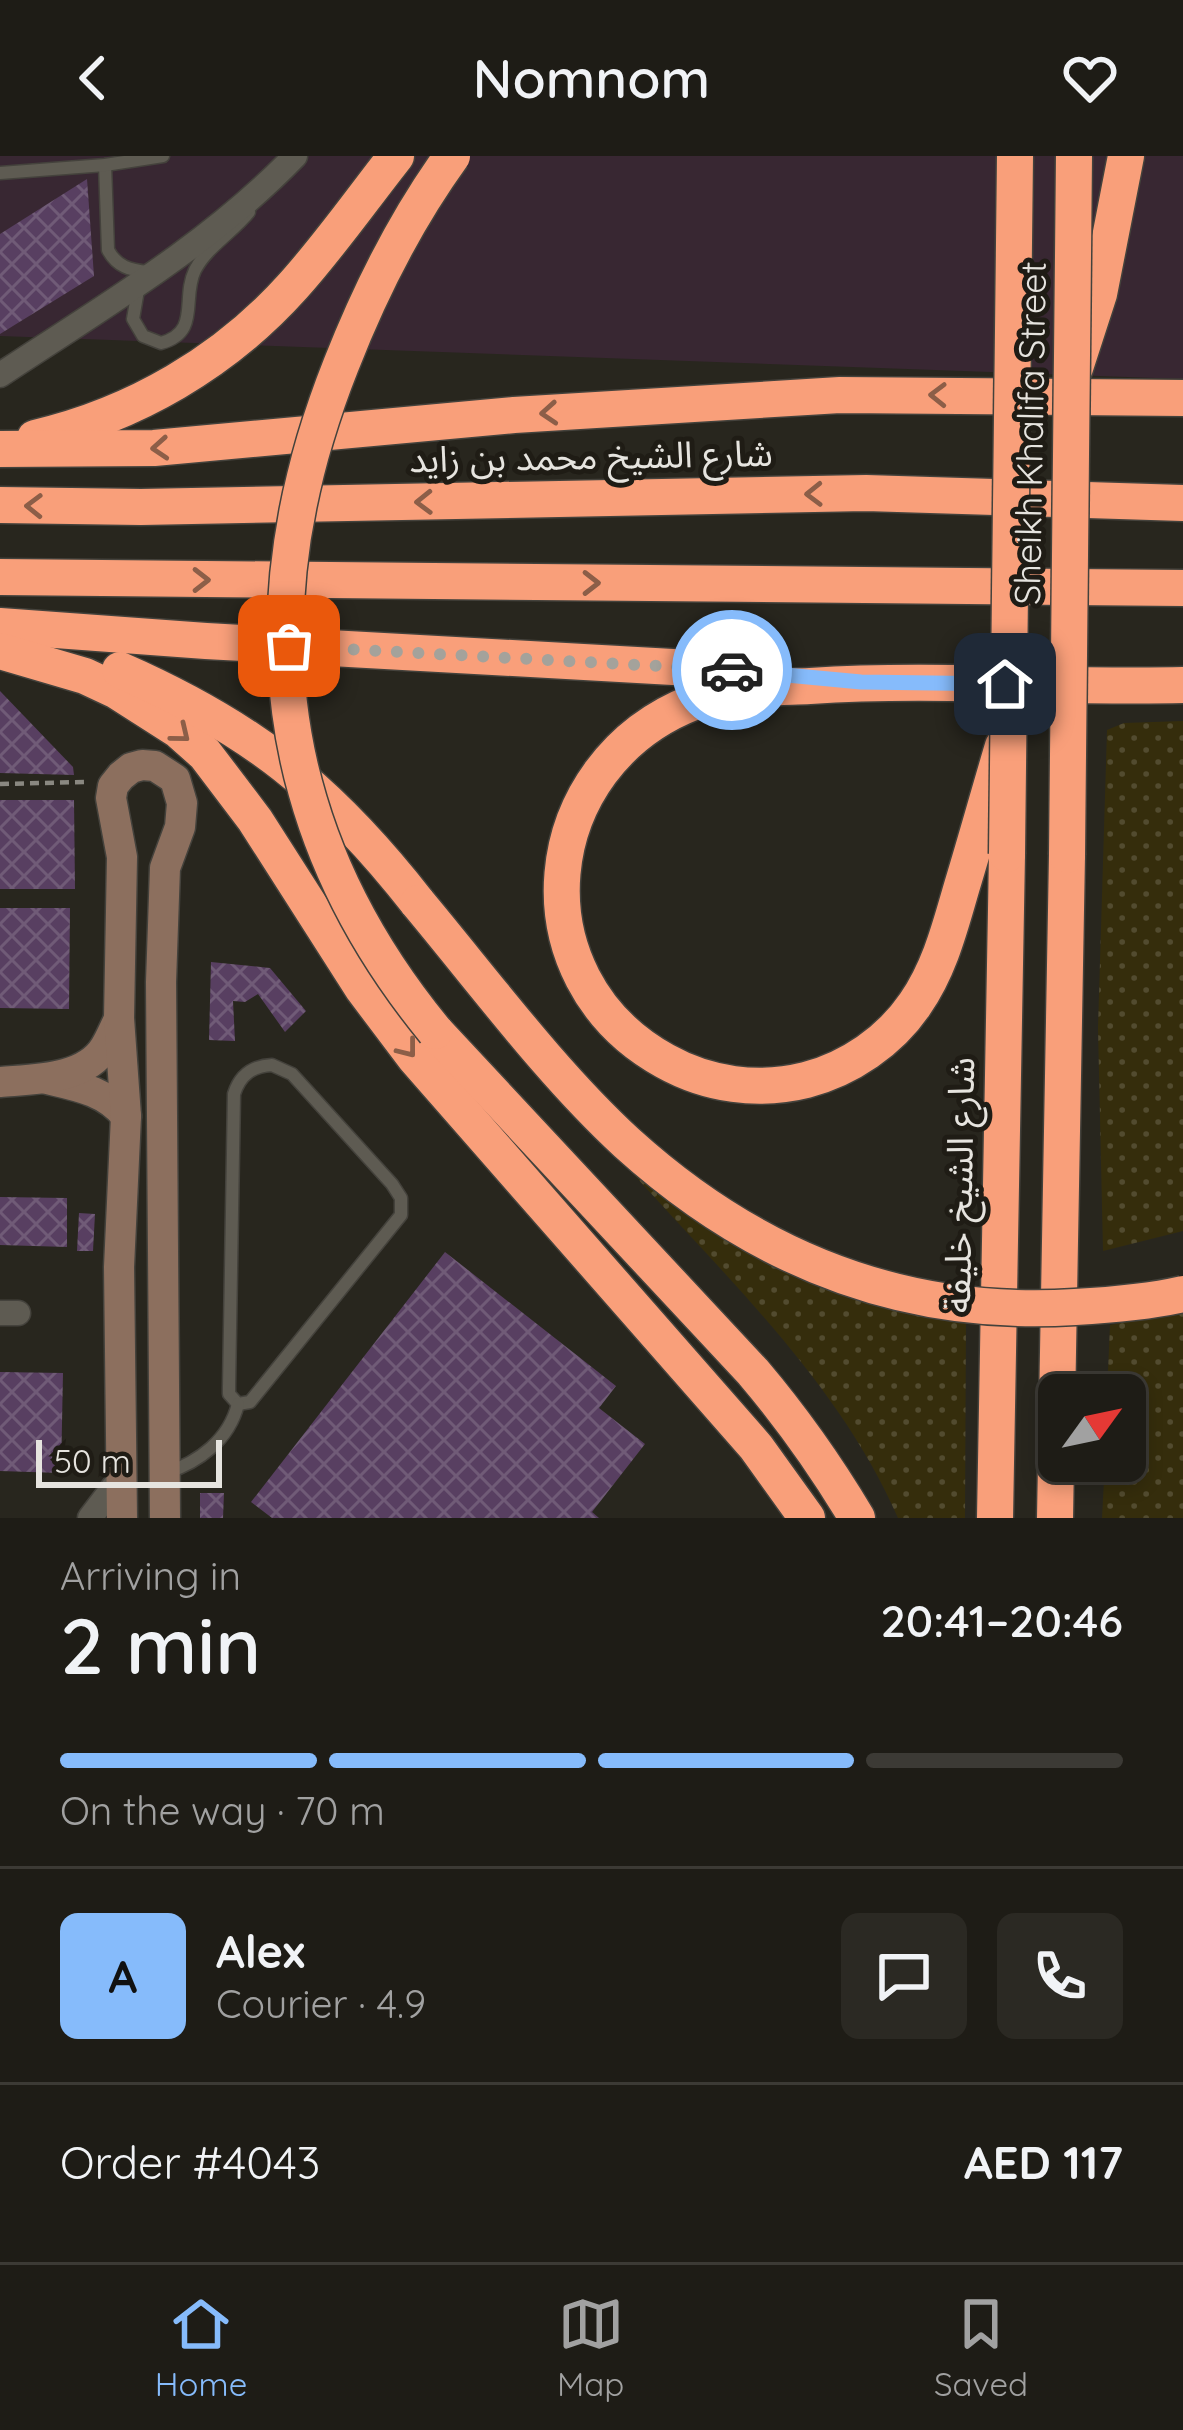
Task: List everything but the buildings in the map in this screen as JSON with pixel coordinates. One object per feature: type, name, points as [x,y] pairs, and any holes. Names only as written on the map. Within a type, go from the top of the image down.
[{"type":"highway","points":[[0,447],[103,418],[205,364],[252,327],[293,285],[396,156]]},
{"type":"highway","points":[[452,156],[410,219],[359,319],[321,415],[296,507],[284,642],[294,736],[317,828],[378,956],[435,1031],[752,1372],[803,1434],[857,1518]]},
{"type":"highway","name":"Sheikh Khalifa Street","points":[[990,852],[1009,725],[1016,156]]},
{"type":"highway","name":"Sheikh Khalifa Street","points":[[1055,1518],[1074,156]]},
{"type":"highway","points":[[1072,377],[1099,294],[1126,156]]},
{"type":"highway","points":[[0,447],[154,448],[514,415],[839,394],[1182,398]]},
{"type":"highway","points":[[1110,500],[1183,488]]},
{"type":"highway","name":"شارع الشيخ محمد بن زايد","points":[[0,505],[141,507],[866,493],[1183,503]]},
{"type":"highway","points":[[0,577],[1183,588]]},
{"type":"highway","points":[[0,626],[750,671],[861,682]]},
{"type":"highway","points":[[0,639],[119,669],[178,695],[286,764],[379,852],[567,1081],[627,1143],[694,1197],[786,1252],[881,1289],[961,1305],[1042,1309],[1183,1294]]},
{"type":"highway","points":[[0,651],[85,676],[118,691],[206,754],[402,1041],[777,1474],[807,1518]]},
{"type":"highway","points":[[990,852],[933,975],[913,1007],[858,1058],[825,1075],[790,1084],[717,1082],[650,1052],[621,1029],[598,1001],[568,939],[562,905],[568,836],[601,770],[660,717],[696,700],[735,691],[861,682],[1183,686]]},
{"type":"highway","name":"شارع الشيخ خليفة","points":[[990,852],[995,1518]]},
{"type":"highway","points":[[686,1369],[711,1420],[780,1518]]},
{"type":"street","points":[[0,375],[183,255],[295,156]]},
{"type":"street","points":[[122,1518],[119,1267],[126,1116],[119,1018],[122,856],[111,798],[113,786],[130,769],[154,766],[175,779],[182,802],[163,892],[165,1518]]},
{"type":"street","points":[[0,1082],[47,1078],[88,1064],[105,1048],[119,1018]]},
{"type":"street","points":[[47,1078],[98,1092],[126,1116]]},
{"type":"street","points":[[90,1518],[122,1476]]},
{"type":"street","points":[[122,1476],[139,1493],[142,1518]]},
{"type":"lane","points":[[0,173],[163,156]]},
{"type":"lane","points":[[105,164],[108,250],[124,268],[148,278],[133,308],[136,328],[151,341],[171,340],[186,325],[194,271],[245,217],[260,191]]},
{"type":"lane","points":[[272,1065],[292,1074],[392,1184],[401,1198],[401,1215],[250,1402],[238,1404],[229,1394],[234,1094],[252,1069],[272,1065]]},
{"type":"lane","points":[[164,1473],[189,1465],[207,1452],[232,1421],[238,1404]]},
{"type":"path","points":[[0,784],[98,782],[113,786]]},
{"type":"shaded area","points":[[0,156],[1183,156],[1183,379],[0,336]]},
{"type":"sand","points":[[1183,721],[1183,1231],[1103,1251],[1098,1028],[1107,730],[1124,723]]},
{"type":"sand","points":[[599,1135],[665,1191],[966,1317],[965,1518],[898,1518],[871,1464],[802,1364]]},
{"type":"sand","points":[[1183,1310],[1183,1518],[1102,1518],[1104,1482],[1146,1482],[1146,1374],[1108,1374],[1110,1325]]},
{"type":"way so far","points":[[289,646],[732,670]]},
{"type":"route","points":[[732,670],[861,682],[1005,684]]}]
